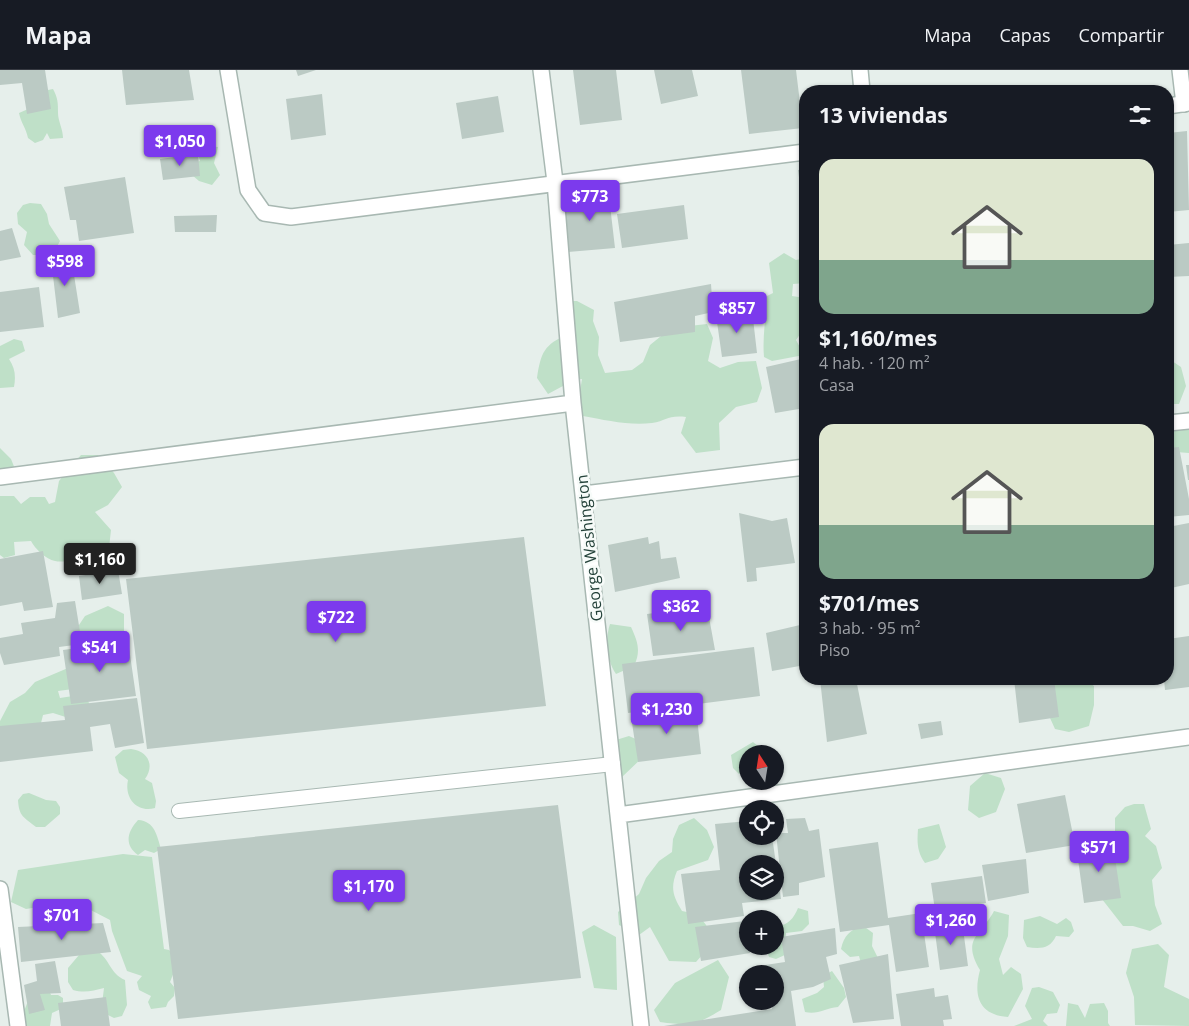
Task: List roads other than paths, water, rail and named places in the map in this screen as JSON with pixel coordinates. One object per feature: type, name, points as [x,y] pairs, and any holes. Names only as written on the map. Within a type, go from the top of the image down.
[{"type":"street","points":[[228,70],[248,190],[264,212],[291,218],[555,182],[799,153]]},
{"type":"street","name":"George Washington","points":[[541,70],[555,182],[573,403],[641,1026]]},
{"type":"street","points":[[860,70],[861,85]]},
{"type":"street","points":[[1174,105],[1187,104],[1180,70]]},
{"type":"street","points":[[0,477],[573,403]]},
{"type":"street","points":[[1174,422],[1189,421]]},
{"type":"street","points":[[584,494],[799,467]]},
{"type":"street","points":[[618,816],[1189,737]]},
{"type":"street","points":[[0,889],[18,1026]]},
{"type":"lane","points":[[179,811],[612,764]]}]
